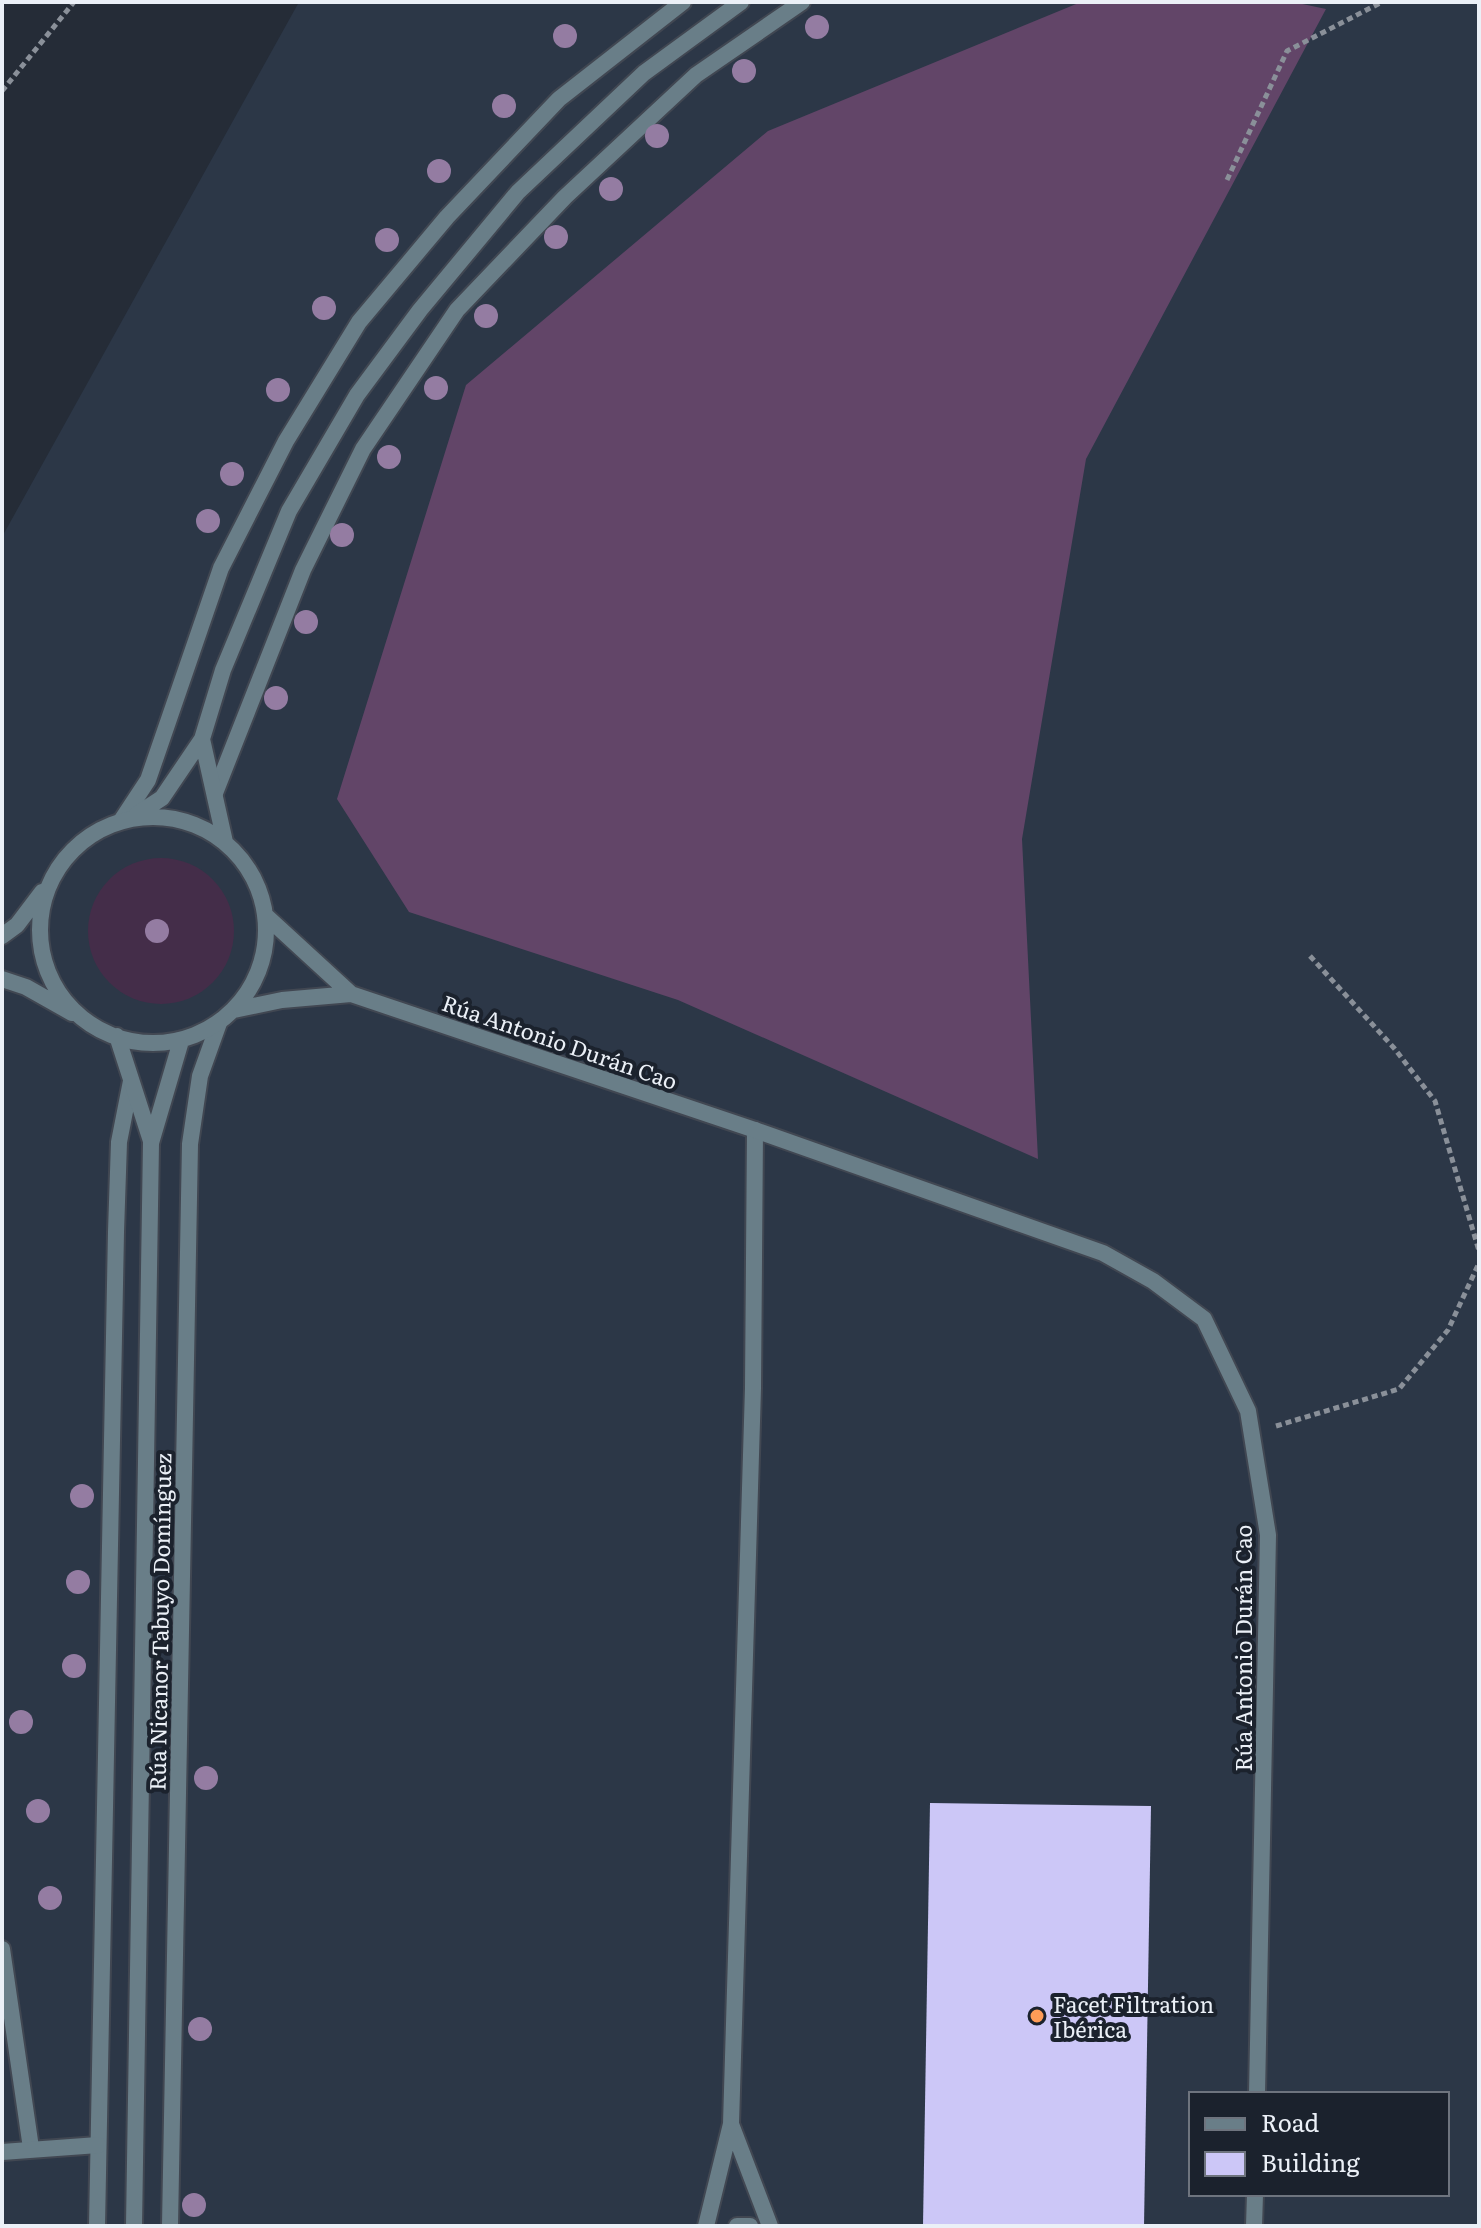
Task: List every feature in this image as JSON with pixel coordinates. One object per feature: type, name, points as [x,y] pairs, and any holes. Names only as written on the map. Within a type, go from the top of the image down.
[{"type":"street","points":[[128,818],[148,780],[221,568],[286,441],[359,322],[447,217],[559,99],[683,2]]},
{"type":"street","points":[[2,936],[17,925],[68,854],[85,838],[162,798],[202,739],[223,670],[289,511],[357,395],[420,310],[518,192],[644,73],[741,2]]},
{"type":"street","points":[[215,793],[303,570],[363,449],[457,310],[565,197],[696,75],[802,2]]},
{"type":"street","points":[[202,739],[225,842]]},
{"type":"street","points":[[2,979],[26,987],[117,1036],[139,1043],[181,1041],[219,1023],[234,1010],[262,963],[266,916],[251,871],[225,842],[204,828],[185,820],[128,818]]},
{"type":"street","points":[[48,884],[39,919],[42,956],[49,977],[77,1016]]},
{"type":"street","name":"Rúa Antonio Durán Cao","points":[[266,916],[351,994]]},
{"type":"street","name":"Rúa Antonio Durán Cao","points":[[234,1010],[282,1000],[351,994],[755,1130],[1103,1253],[1153,1281],[1204,1319],[1248,1411],[1268,1535],[1257,2092]]},
{"type":"street","name":"Rúa Nicanor Tabuyo Domínguez","points":[[170,2226],[190,1144],[200,1076],[219,1023]]},
{"type":"street","name":"Rúa Nicanor Tabuyo Domínguez","points":[[117,1036],[151,1143]]},
{"type":"street","name":"Rúa Nicanor Tabuyo Domínguez","points":[[134,2226],[151,1143],[181,1041]]},
{"type":"street","name":"Rúa Nicanor Tabuyo Domínguez","points":[[97,2226],[118,1157],[131,1081]]},
{"type":"street","points":[[706,2226],[731,2124],[753,1388],[755,1130]]},
{"type":"street","points":[[2,1949],[31,2148]]},
{"type":"street","points":[[731,2124],[770,2226]]},
{"type":"street","points":[[2,2152],[98,2145]]},
{"type":"street","points":[[1254,2226],[1255,2196]]},
{"type":"street","points":[[737,2226],[750,2226]]},
{"type":"path","points":[[2,91],[74,2]]},
{"type":"path","points":[[1227,180],[1287,51],[1382,2]]},
{"type":"path","points":[[1310,956],[1394,1048],[1435,1101],[1479,1251]]},
{"type":"path","points":[[1252,1434],[1399,1389],[1448,1330],[1479,1263]]},
{"type":"shaded area","points":[[299,2],[1479,2],[1479,2226],[2,2226],[2,537]]},
{"type":"shaded area","points":[[1081,2],[1293,2],[1326,9],[1086,459],[1022,839],[1038,1159],[678,1000],[409,912],[337,799],[466,385],[768,131]]},
{"type":"shaded area","points":[[161,858],[189,864],[213,879],[228,903],[234,931],[228,959],[213,983],[189,998],[161,1004],[133,998],[109,983],[94,959],[88,931],[94,903],[109,879],[133,864]]},
{"type":"building","name":"Facet Filtration Ibérica","points":[[930,1803],[1151,1806],[1144,2226],[923,2226]]},
{"type":"place","name":"Facet Filtration Ibérica","points":[[1037,2016]]}]
